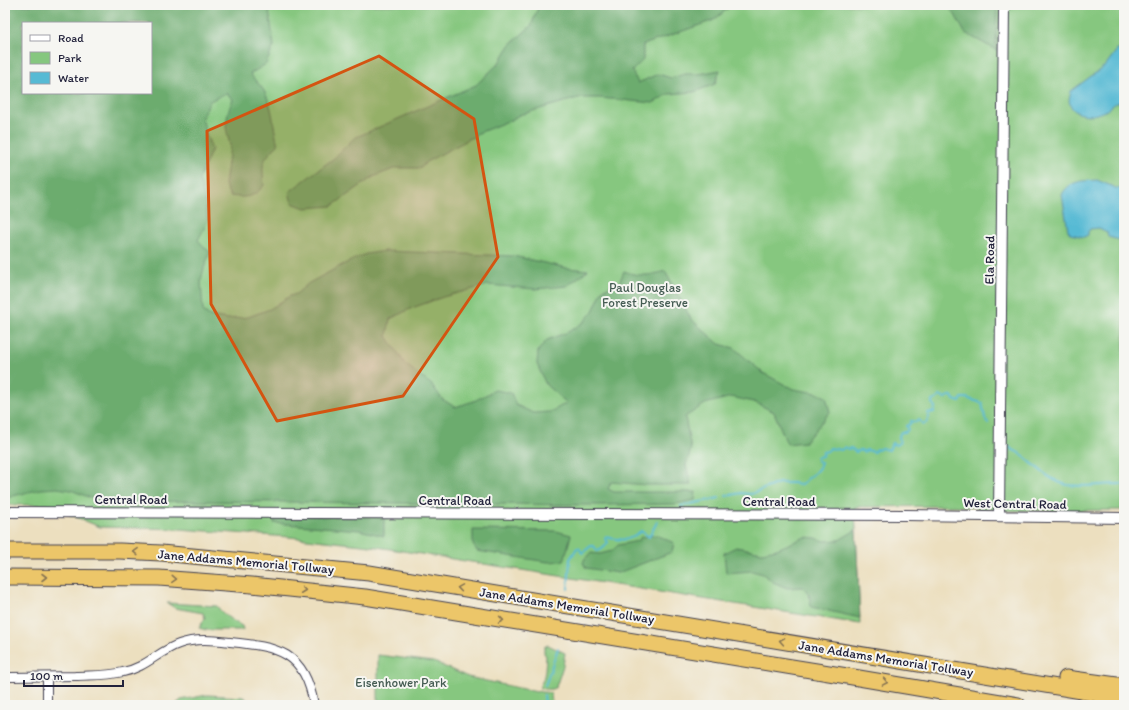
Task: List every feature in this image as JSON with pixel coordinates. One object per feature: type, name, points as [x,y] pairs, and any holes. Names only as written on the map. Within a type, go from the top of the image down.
[{"type":"highway","name":"Jane Addams Memorial Tollway","points":[[5,551],[120,551],[161,553],[369,573],[1124,698]]},
{"type":"highway","name":"Jane Addams Memorial Tollway","points":[[5,577],[159,578],[252,585],[364,597],[1018,705]]},
{"type":"highway","points":[[897,660],[1000,670],[1124,686]]},
{"type":"street","name":"Ela Road","points":[[999,516],[1004,5]]},
{"type":"street","name":"Central Road","points":[[5,512],[906,515]]},
{"type":"street","name":"West Central Road","points":[[906,515],[1124,518]]},
{"type":"street","points":[[5,677],[102,675],[122,672],[137,668],[180,643],[198,640],[214,640],[256,645],[278,650],[290,657],[306,677],[312,689],[314,705]]},
{"type":"street","points":[[47,676],[47,705]]},
{"type":"highlighted area","points":[[379,56],[474,119],[498,257],[403,396],[277,421],[211,304],[207,131]]},
{"type":"green space","name":"Paul Douglas Forest Preserve","points":[[5,5],[1124,5],[1124,510],[1010,511],[956,506],[855,507],[860,624],[371,546],[289,537],[179,529],[100,527],[47,505],[5,505]]},
{"type":"green space","points":[[5,5],[266,5],[269,10],[274,46],[266,64],[250,74],[263,89],[269,101],[278,145],[268,155],[264,162],[264,185],[253,195],[245,197],[230,196],[225,185],[230,146],[226,127],[228,112],[233,99],[226,93],[210,101],[202,117],[206,134],[212,149],[199,179],[205,201],[208,221],[198,240],[210,252],[201,280],[203,311],[210,316],[227,319],[248,317],[270,309],[290,296],[296,294],[309,283],[344,264],[366,254],[385,251],[513,256],[567,268],[588,270],[567,286],[535,289],[488,285],[443,297],[412,308],[390,319],[387,336],[405,364],[432,385],[442,399],[455,407],[474,401],[495,390],[511,393],[516,405],[533,413],[550,412],[567,403],[546,385],[537,364],[538,351],[547,340],[568,332],[584,322],[593,311],[603,289],[619,283],[624,271],[644,275],[665,271],[691,319],[719,344],[734,348],[763,373],[793,389],[817,393],[826,397],[830,412],[805,442],[787,444],[774,412],[754,402],[731,397],[705,404],[685,417],[691,449],[686,465],[691,485],[647,485],[611,482],[608,489],[614,492],[696,492],[695,500],[676,504],[593,505],[186,501],[103,503],[71,490],[57,488],[41,489],[5,499]]},
{"type":"green space","points":[[538,5],[732,5],[714,20],[643,45],[643,60],[632,71],[638,83],[658,74],[671,78],[685,74],[699,74],[720,70],[715,84],[694,92],[669,94],[653,103],[600,98],[578,98],[519,115],[513,119],[476,134],[475,137],[467,139],[466,141],[426,162],[421,168],[396,168],[373,177],[332,206],[305,208],[292,203],[289,192],[334,158],[354,138],[476,85],[498,64],[511,44],[531,26]]},
{"type":"green space","points":[[946,5],[997,5],[996,50],[965,33],[954,13]]},
{"type":"green space","points":[[275,516],[384,517],[384,536],[359,530],[274,523]]},
{"type":"green space","points":[[473,530],[556,531],[571,535],[564,561],[548,562],[477,551],[473,545]]},
{"type":"green space","points":[[856,530],[860,618],[811,607],[809,594],[803,587],[787,588],[773,582],[763,574],[752,571],[726,573],[724,553],[736,547],[762,552],[777,549],[805,537],[825,541],[839,540]]},
{"type":"green space","points":[[656,535],[674,543],[672,552],[618,573],[586,568],[583,563],[585,558],[591,553],[600,554],[612,551],[618,545],[638,541],[641,537]]},
{"type":"green space","points":[[167,603],[217,606],[225,615],[242,626],[243,630],[206,630],[199,628],[205,618],[203,613],[175,608]]},
{"type":"green space","points":[[548,645],[565,653],[563,666],[556,687],[553,689],[541,688],[540,685],[545,671],[546,656],[544,653],[544,647]]},
{"type":"green space","name":"Eisenhower Park","points":[[378,655],[434,662],[468,677],[548,693],[551,694],[552,703],[554,705],[378,705]]},
{"type":"green space","points":[[207,695],[243,697],[255,705],[175,705],[181,700]]},
{"type":"water","points":[[1117,50],[1124,50],[1124,101],[1113,105],[1101,113],[1091,115],[1080,114],[1072,108],[1069,102],[1071,91],[1105,66]]},
{"type":"water","points":[[1097,180],[1116,188],[1124,189],[1124,241],[1108,237],[1107,232],[1099,228],[1090,229],[1088,235],[1084,237],[1070,234],[1068,230],[1062,195],[1068,186],[1072,184],[1082,181]]},
{"type":"waterway","points":[[726,496],[741,493],[751,494],[779,483],[794,483],[797,485],[804,483],[820,467],[821,463],[817,460],[817,457],[822,456],[823,452],[828,451],[830,448],[841,450],[845,447],[848,449],[851,448],[856,452],[861,450],[863,452],[867,450],[874,452],[876,449],[878,450],[881,448],[889,450],[892,443],[896,445],[900,442],[899,436],[901,432],[906,432],[908,429],[906,426],[910,424],[911,421],[916,422],[919,420],[923,424],[926,423],[929,417],[928,413],[934,412],[935,407],[932,401],[940,396],[945,398],[952,396],[954,400],[960,402],[962,398],[966,398],[982,403],[985,418],[988,423]]},
{"type":"waterway","points":[[1009,447],[1022,455],[1049,477],[1061,483],[1082,486],[1124,484]]},
{"type":"waterway","points":[[681,506],[719,498]]},
{"type":"waterway","points":[[568,589],[570,559],[577,548],[579,548],[582,553],[591,546],[594,546],[597,551],[599,551],[608,542],[605,539],[606,537],[624,539],[632,537],[641,531],[649,537],[657,522]]},
{"type":"waterway","points":[[545,686],[558,648]]},
{"type":"waterway","points":[[544,695],[545,705]]}]
